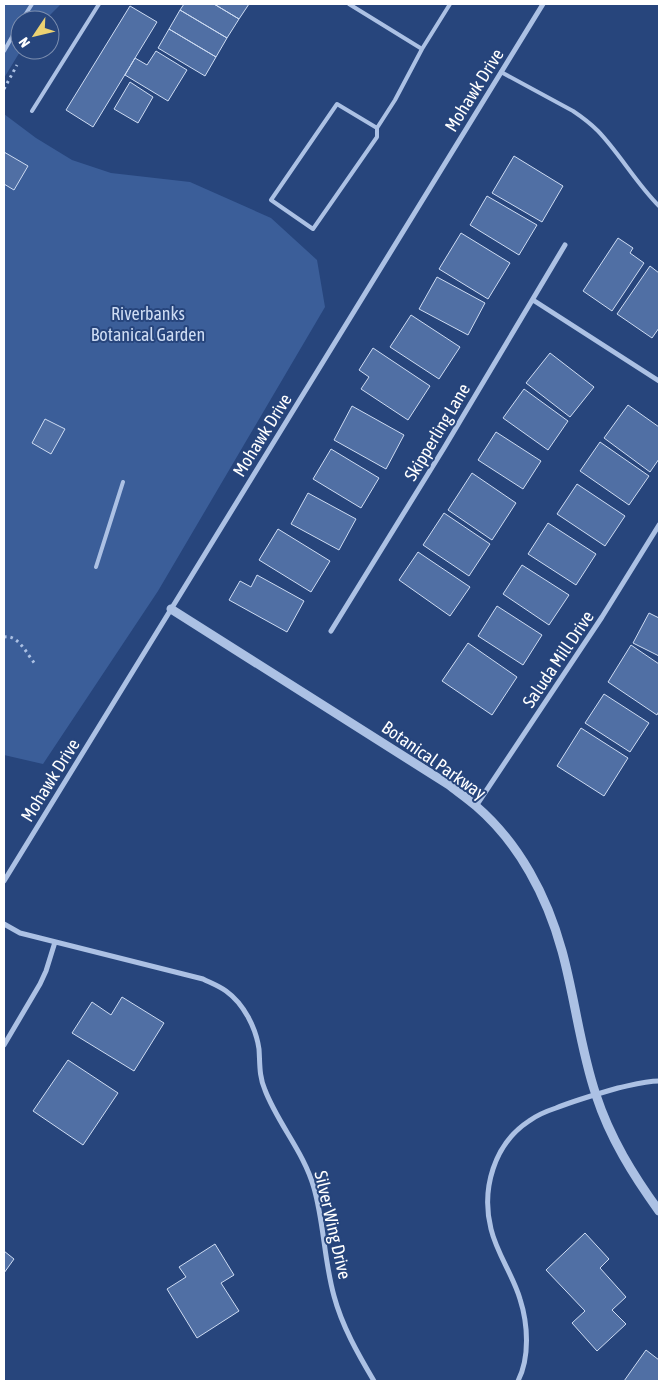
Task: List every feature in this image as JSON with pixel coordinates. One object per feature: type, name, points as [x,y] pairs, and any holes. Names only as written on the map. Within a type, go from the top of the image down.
[{"type":"street","name":"Mohawk Drive","points":[[4,881],[543,4]]},
{"type":"street","name":"Skipperling Lane","points":[[331,631],[444,448],[565,245]]},
{"type":"street","points":[[533,300],[659,382]]},
{"type":"street","name":"Saluda Mill Drive","points":[[476,806],[602,617],[659,525]]},
{"type":"street","name":"Botanical Parkway","points":[[171,609],[449,785],[476,806],[510,842],[540,891],[553,921],[562,951],[580,1036],[605,1120],[616,1145],[659,1211]]},
{"type":"street","name":"Silver Wing Drive","points":[[4,924],[20,933],[202,979],[227,991],[238,1003],[248,1017],[255,1032],[263,1087],[270,1104],[294,1142],[314,1187],[334,1294],[340,1314],[357,1352],[374,1381]]},
{"type":"street","points":[[4,1045],[40,984],[55,942]]},
{"type":"street","points":[[518,1381],[522,1374],[526,1356],[524,1318],[520,1299],[491,1230],[488,1198],[490,1179],[495,1163],[505,1144],[516,1132],[529,1121],[543,1113],[596,1094],[640,1083],[659,1081]]},
{"type":"lane","points":[[32,111],[99,4]]},
{"type":"lane","points":[[349,4],[422,49]]},
{"type":"lane","points":[[377,128],[337,104],[271,200],[313,229],[377,137],[377,128],[450,4]]},
{"type":"lane","points":[[501,72],[573,111],[597,130],[639,185],[659,206]]},
{"type":"lane","points":[[96,567],[123,482]]},
{"type":"path","points":[[4,89],[17,65]]},
{"type":"path","points":[[4,637],[15,638],[35,664]]},
{"type":"green space","points":[[4,4],[61,4],[55,10],[10,10],[10,60],[15,60],[4,78]]},
{"type":"green space","name":"Riverbanks Botanical Garden","points":[[4,114],[36,138],[72,160],[111,173],[190,182],[271,218],[317,260],[325,307],[158,591],[43,764],[4,755]]},
{"type":"building","points":[[184,4],[214,4],[239,19],[227,38],[180,10]]},
{"type":"building","points":[[214,4],[249,4],[239,19]]},
{"type":"building","points":[[130,6],[157,22],[93,127],[66,110]]},
{"type":"building","points":[[180,10],[227,38],[216,57],[169,29]]},
{"type":"building","points":[[169,29],[216,57],[205,76],[158,48]]},
{"type":"building","points":[[156,51],[187,70],[168,101],[125,75],[135,58],[147,65]]},
{"type":"building","points":[[130,82],[153,97],[138,123],[114,109]]},
{"type":"building","points":[[4,152],[28,166],[14,190],[4,184]]},
{"type":"building","points":[[514,156],[563,186],[542,222],[492,193]]},
{"type":"building","points":[[487,196],[537,225],[519,255],[470,225]]},
{"type":"building","points":[[461,233],[510,263],[488,299],[439,269]]},
{"type":"building","points":[[618,238],[633,248],[630,253],[644,263],[612,311],[583,291]]},
{"type":"building","points":[[650,266],[659,273],[659,328],[652,338],[617,314]]},
{"type":"building","points":[[437,277],[485,303],[468,335],[419,309]]},
{"type":"building","points":[[411,315],[460,347],[439,379],[390,347]]},
{"type":"building","points":[[373,348],[430,386],[408,420],[361,389],[369,377],[359,370]]},
{"type":"building","points":[[550,353],[594,387],[570,417],[526,383]]},
{"type":"building","points":[[524,389],[568,421],[548,450],[503,418]]},
{"type":"building","points":[[628,405],[659,427],[659,459],[650,472],[604,438]]},
{"type":"building","points":[[352,406],[404,435],[386,469],[334,440]]},
{"type":"building","points":[[45,419],[65,429],[51,454],[32,443]]},
{"type":"building","points":[[496,432],[541,461],[523,489],[478,460]]},
{"type":"building","points":[[600,442],[649,476],[629,505],[580,471]]},
{"type":"building","points":[[331,449],[379,478],[361,508],[313,479]]},
{"type":"building","points":[[472,473],[516,503],[492,540],[448,510]]},
{"type":"building","points":[[577,484],[625,516],[605,546],[557,514]]},
{"type":"building","points":[[308,493],[356,519],[339,550],[291,524]]},
{"type":"building","points":[[444,513],[490,544],[469,576],[423,545]]},
{"type":"building","points":[[548,523],[596,554],[576,585],[528,554]]},
{"type":"building","points":[[278,529],[330,561],[311,592],[259,560]]},
{"type":"building","points":[[418,552],[470,587],[450,616],[399,580]]},
{"type":"building","points":[[522,565],[569,595],[549,625],[503,594]]},
{"type":"building","points":[[257,575],[304,601],[287,632],[229,600],[240,581],[251,587]]},
{"type":"building","points":[[497,606],[542,635],[523,665],[478,636]]},
{"type":"building","points":[[649,613],[659,618],[659,656],[633,643]]},
{"type":"building","points":[[468,643],[517,677],[492,715],[442,681]]},
{"type":"building","points":[[631,645],[659,664],[659,711],[657,715],[608,682]]},
{"type":"building","points":[[604,694],[649,723],[630,752],[585,723]]},
{"type":"building","points":[[581,728],[628,758],[604,796],[557,766]]},
{"type":"building","points":[[122,997],[164,1023],[134,1071],[72,1033],[92,1002],[111,1015]]},
{"type":"building","points":[[68,1060],[118,1093],[83,1145],[33,1111]]},
{"type":"building","points":[[585,1233],[609,1259],[600,1268],[626,1297],[612,1310],[626,1324],[597,1351],[572,1323],[585,1311],[546,1270]]},
{"type":"building","points":[[215,1244],[234,1275],[221,1283],[239,1311],[197,1338],[167,1289],[186,1277],[179,1267]]},
{"type":"building","points":[[4,1251],[14,1259],[4,1273]]},
{"type":"building","points":[[646,1350],[659,1360],[659,1381],[624,1381]]}]
